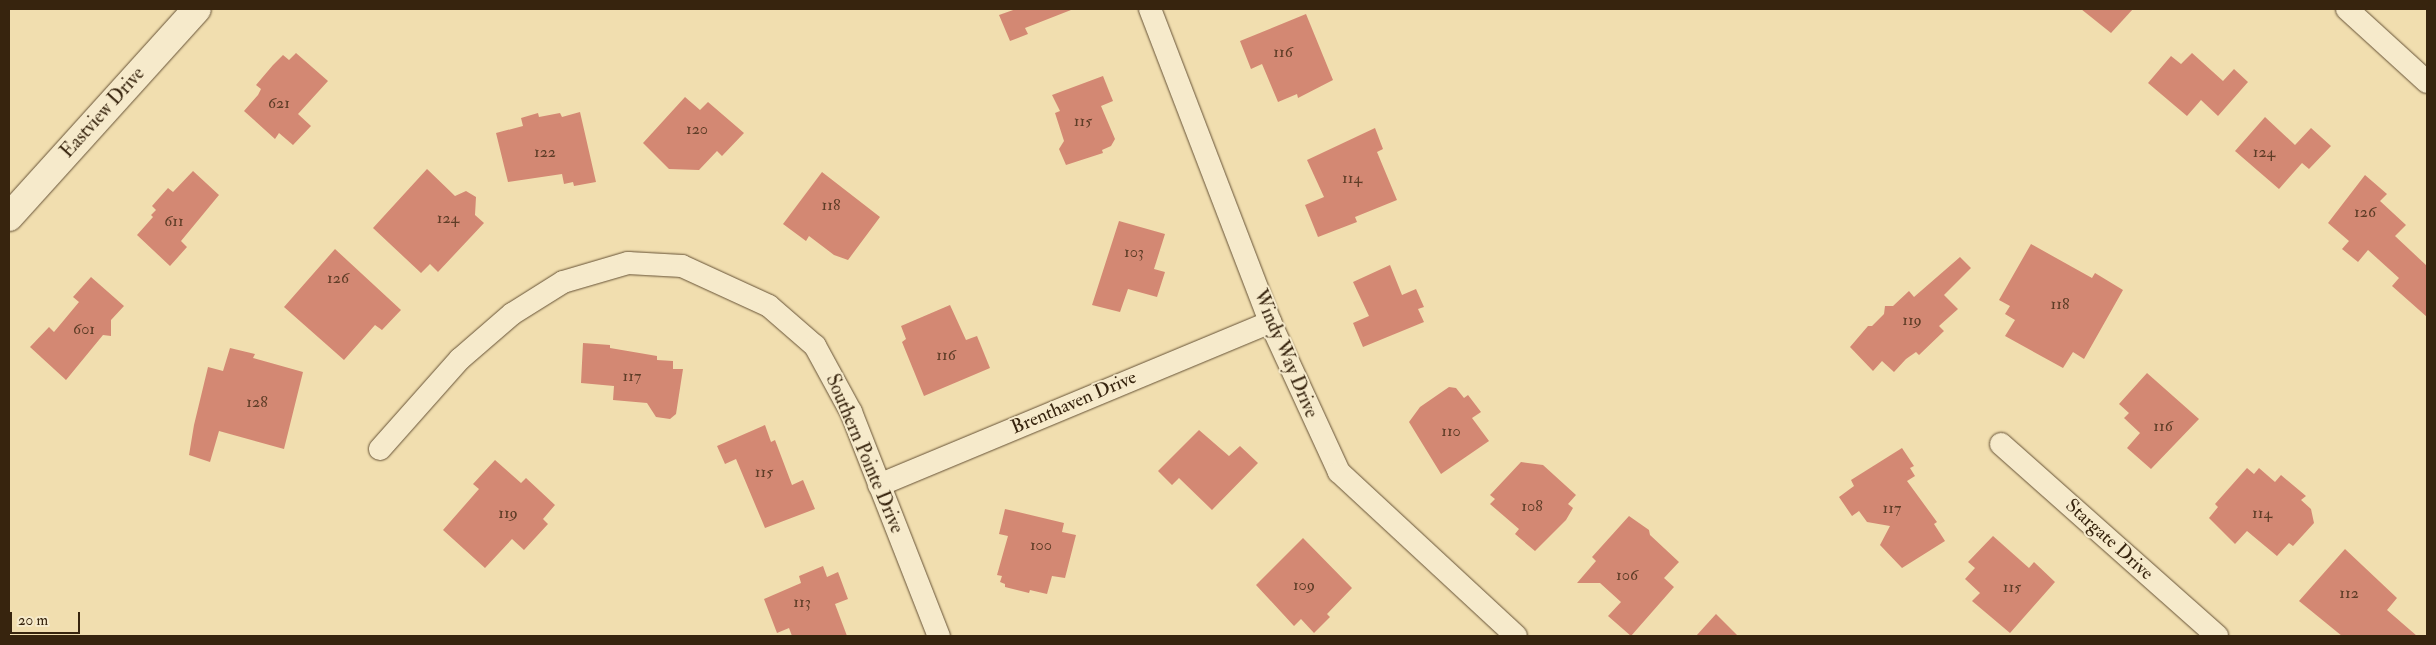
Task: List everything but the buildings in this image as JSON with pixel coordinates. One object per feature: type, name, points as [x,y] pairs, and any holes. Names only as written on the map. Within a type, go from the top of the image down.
[{"type":"street","name":"Eastview Drive","points":[[9,217],[197,9]]},
{"type":"street","name":"Windy Way Drive","points":[[1150,9],[1270,322],[1339,472],[1516,636]]},
{"type":"street","points":[[2347,9],[2427,82]]},
{"type":"street","name":"Southern Pointe Drive","points":[[380,449],[460,359],[512,314],[563,282],[628,263],[682,266],[769,306],[816,346],[850,412],[939,636]]},
{"type":"street","name":"Brenthaven Drive","points":[[879,485],[1270,322]]},
{"type":"street","name":"Stargate Drive","points":[[2002,444],[2217,636]]}]
